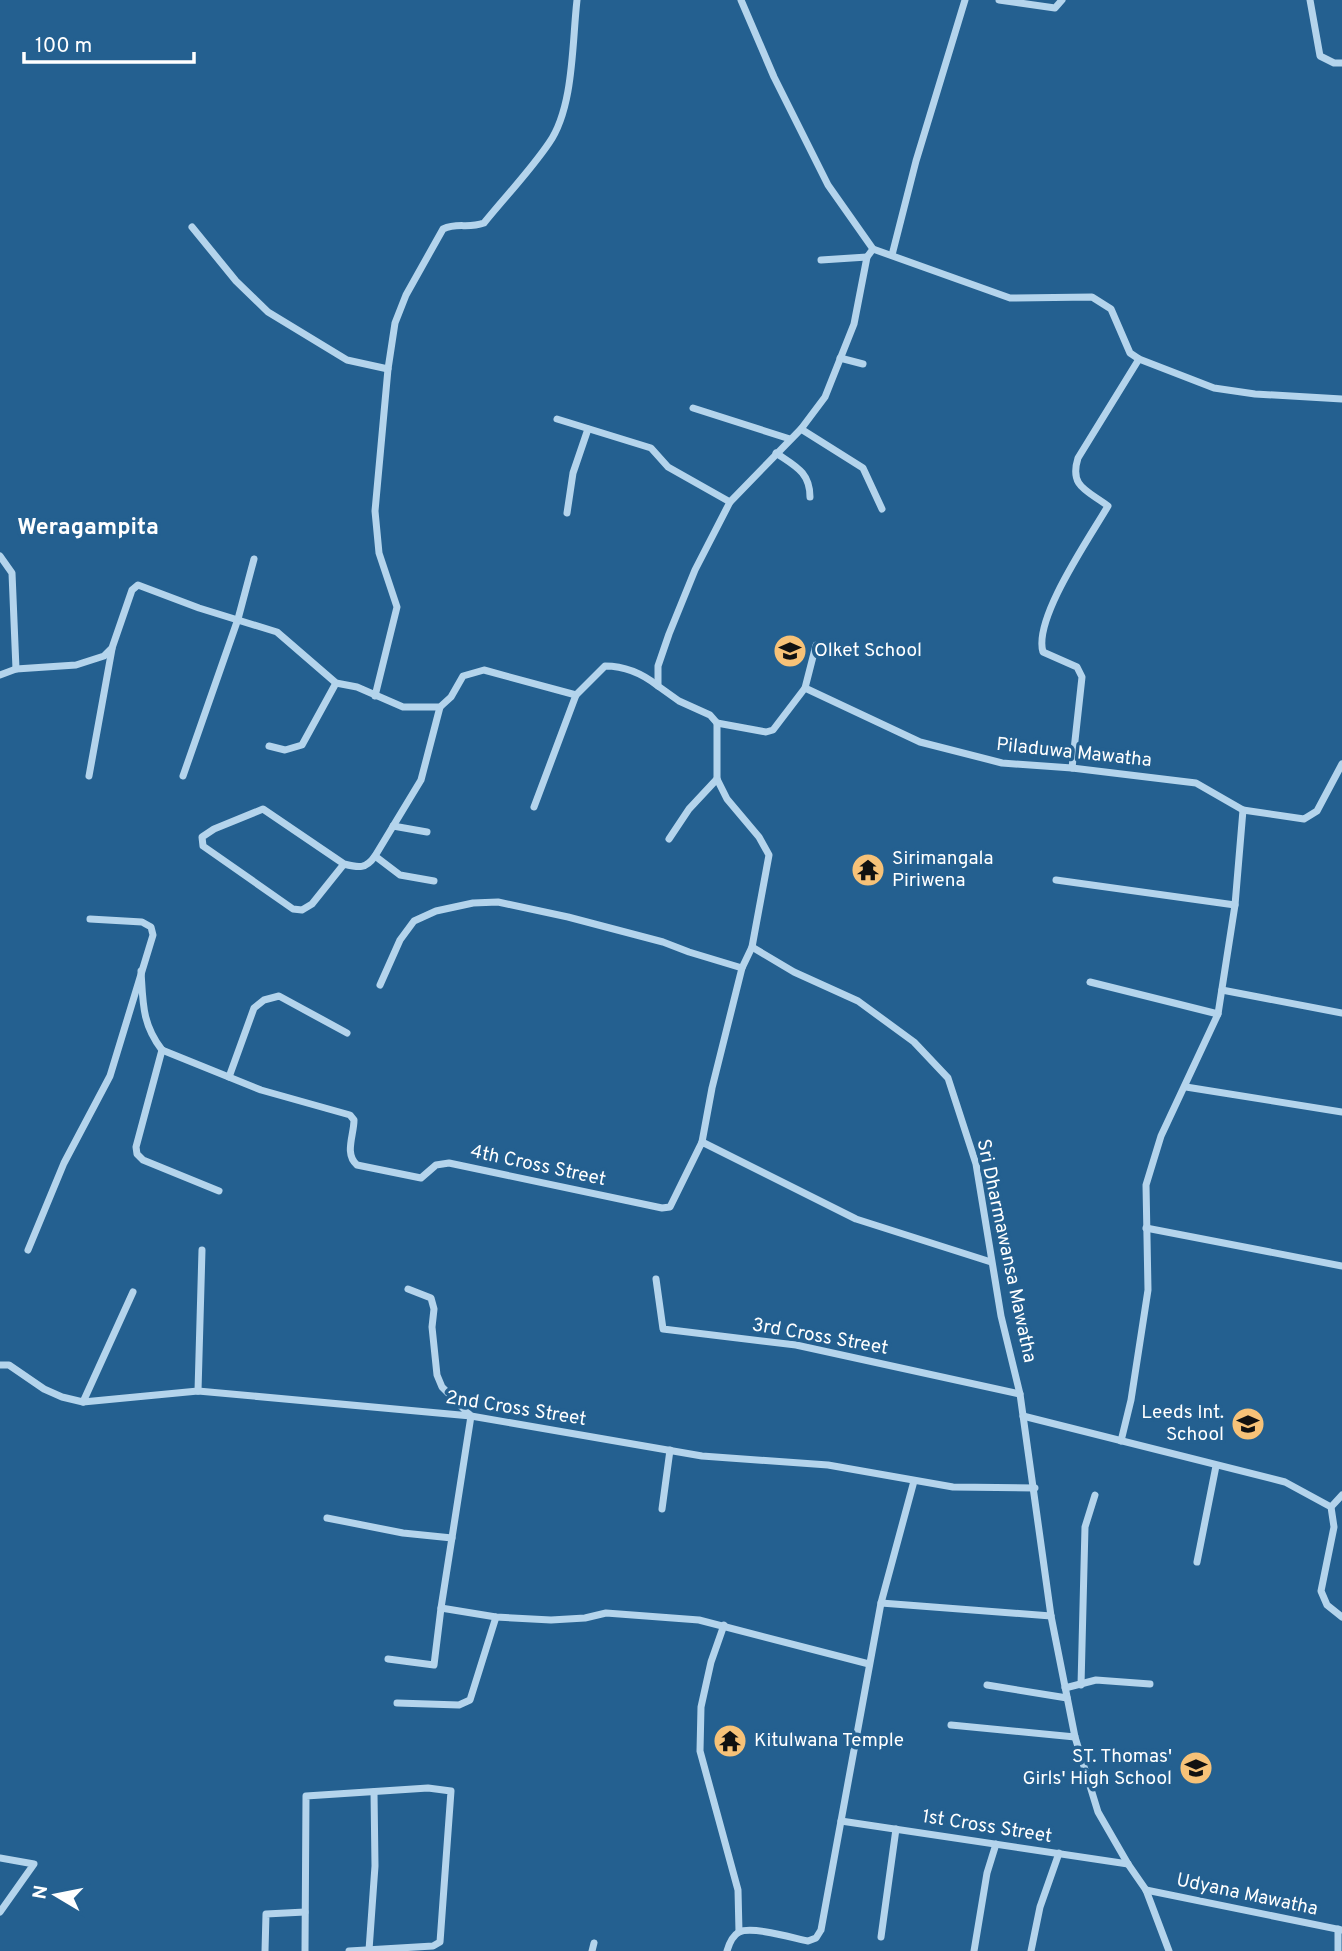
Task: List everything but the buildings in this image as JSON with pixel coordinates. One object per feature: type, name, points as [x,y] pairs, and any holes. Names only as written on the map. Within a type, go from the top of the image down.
[{"type":"street","points":[[374,696],[397,607],[379,553],[375,511],[395,323],[443,229],[453,225],[470,228],[484,223],[550,142],[561,117],[567,92],[577,0]]},
{"type":"street","points":[[741,0],[774,77],[828,186],[873,249],[1010,298],[1092,297],[1111,309],[1130,353],[1214,388],[1255,394],[1342,399]]},
{"type":"street","points":[[892,255],[916,161],[965,0]]},
{"type":"street","points":[[999,0],[1055,8],[1062,0]]},
{"type":"street","points":[[1310,0],[1320,56],[1334,63],[1342,63]]},
{"type":"street","points":[[192,227],[236,281],[268,312],[346,360],[388,369]]},
{"type":"street","points":[[658,686],[658,666],[669,634],[695,570],[730,502],[801,429],[825,397],[854,324],[867,257],[873,249]]},
{"type":"street","points":[[821,260],[867,257]]},
{"type":"street","points":[[840,358],[863,363]]},
{"type":"street","points":[[1072,768],[1082,677],[1077,667],[1043,652],[1041,645],[1050,607],[1108,506],[1076,481],[1074,472],[1078,458],[1139,359]]},
{"type":"street","points":[[693,408],[790,439]]},
{"type":"street","points":[[556,419],[651,448],[668,467],[730,502]]},
{"type":"street","points":[[567,513],[573,473],[588,429]]},
{"type":"street","points":[[801,429],[863,468],[882,509]]},
{"type":"street","points":[[776,453],[804,474],[810,483],[810,498]]},
{"type":"street","points":[[0,556],[12,573],[16,669]]},
{"type":"street","points":[[183,776],[238,619],[254,559]]},
{"type":"street","points":[[89,776],[112,648],[132,590],[138,585],[199,608],[277,632],[336,683],[357,687],[403,707],[440,707]]},
{"type":"street","points":[[716,723],[766,732],[773,730],[805,688],[816,645]]},
{"type":"street","points":[[0,675],[16,669],[76,665],[104,656],[112,648]]},
{"type":"street","points":[[534,807],[576,695],[605,666],[617,666],[648,678],[679,701],[710,715],[716,723],[717,779],[727,799],[759,837],[769,855],[752,947],[742,968],[712,1088],[702,1142],[856,1219],[991,1262]]},
{"type":"street","points":[[344,864],[312,904],[302,910],[293,909],[202,846],[202,837],[214,829],[263,810],[344,864],[360,868],[369,864],[375,856],[421,780],[440,707],[452,697],[463,676],[484,670],[576,695]]},
{"type":"street","points":[[269,746],[285,750],[302,745],[336,683]]},
{"type":"street","name":"Piladuwa Mawatha","points":[[805,688],[920,742],[1002,763],[1072,768],[1196,783],[1243,810],[1304,819],[1317,811],[1342,764]]},
{"type":"street","points":[[669,839],[689,809],[717,779]]},
{"type":"street","points":[[1121,1441],[1131,1400],[1148,1290],[1146,1185],[1161,1136],[1218,1014],[1234,905],[1243,810]]},
{"type":"street","points":[[393,826],[427,832]]},
{"type":"street","points":[[375,856],[400,875],[434,881]]},
{"type":"street","points":[[1056,880],[1234,905]]},
{"type":"street","points":[[380,985],[400,940],[414,921],[436,911],[473,903],[498,902],[568,917],[663,942],[742,968]]},
{"type":"street","points":[[28,1250],[64,1163],[110,1076],[153,935],[151,927],[142,922],[90,919]]},
{"type":"street","name":"Sri Dharmawansa Mawatha","points":[[752,947],[794,972],[858,1001],[914,1042],[948,1078],[976,1164],[1001,1316],[1020,1394],[1051,1616],[1074,1737],[1098,1812],[1146,1890],[1169,1951]]},
{"type":"street","points":[[141,971],[144,1015],[151,1036],[162,1050],[136,1147],[137,1154],[143,1160],[219,1191]]},
{"type":"street","points":[[1090,982],[1218,1014]]},
{"type":"street","points":[[1222,990],[1342,1013]]},
{"type":"street","points":[[229,1077],[254,1009],[264,1000],[279,996],[347,1033]]},
{"type":"street","name":"4th Cross Street","points":[[162,1050],[261,1090],[350,1115],[354,1119],[350,1154],[353,1162],[421,1178],[436,1165],[449,1163],[662,1208],[670,1207],[702,1142]]},
{"type":"street","points":[[1186,1087],[1342,1112]]},
{"type":"street","points":[[1146,1228],[1342,1266]]},
{"type":"street","points":[[198,1391],[202,1250]]},
{"type":"street","name":"3rd Cross Street","points":[[656,1279],[663,1329],[796,1345],[1020,1394]]},
{"type":"street","points":[[388,1659],[434,1665],[471,1416],[442,1387],[437,1375],[432,1326],[434,1309],[430,1298],[408,1289]]},
{"type":"street","points":[[83,1402],[133,1292]]},
{"type":"street","name":"2nd Cross Street","points":[[0,1365],[9,1365],[44,1389],[83,1402],[198,1391],[471,1416],[702,1456],[828,1465],[953,1487],[1035,1488]]},
{"type":"street","points":[[1023,1416],[1285,1482],[1331,1507]]},
{"type":"street","points":[[662,1509],[670,1450]]},
{"type":"street","points":[[1197,1562],[1216,1466]]},
{"type":"street","points":[[727,1951],[730,1942],[739,1932],[753,1930],[808,1941],[816,1938],[821,1930],[881,1603],[914,1481]]},
{"type":"street","points":[[1081,1685],[1085,1527],[1095,1495]]},
{"type":"street","points":[[1331,1507],[1342,1495]]},
{"type":"street","points":[[1331,1507],[1334,1527],[1321,1591],[1327,1605],[1342,1617]]},
{"type":"street","points":[[327,1518],[403,1533],[452,1538]]},
{"type":"street","points":[[881,1603],[1051,1616]]},
{"type":"street","points":[[441,1608],[496,1617],[551,1620],[585,1618],[606,1613],[699,1620],[869,1664]]},
{"type":"street","points":[[397,1703],[459,1705],[470,1700],[496,1617]]},
{"type":"street","points":[[724,1625],[711,1661],[701,1707],[700,1751],[738,1890],[739,1932]]},
{"type":"street","points":[[1065,1688],[1096,1681],[1150,1684]]},
{"type":"street","points":[[987,1685],[1067,1698]]},
{"type":"street","points":[[951,1725],[1074,1737]]},
{"type":"street","points":[[305,1951],[306,1796],[428,1788],[451,1791],[440,1942],[433,1946],[349,1951]]},
{"type":"street","points":[[369,1950],[375,1866],[374,1792]]},
{"type":"street","name":"1st Cross Street","points":[[841,1821],[1128,1864]]},
{"type":"street","points":[[881,1937],[897,1829]]},
{"type":"street","points":[[974,1951],[987,1873],[996,1844]]},
{"type":"street","points":[[1031,1951],[1040,1907],[1059,1853]]},
{"type":"street","points":[[0,1858],[34,1864],[0,1912]]},
{"type":"street","name":"Udyana Mawatha","points":[[1146,1890],[1340,1930]]},
{"type":"street","points":[[265,1951],[266,1914],[305,1912]]},
{"type":"street","points":[[1338,1951],[1340,1930]]},
{"type":"place","name":"Olket School","points":[[790,651]]},
{"type":"place","name":"Sirimangala Piriwena","points":[[868,870]]},
{"type":"place","name":"Leeds Int. School","points":[[1248,1424]]},
{"type":"place","name":"Kitulwana Temple","points":[[730,1741]]},
{"type":"place","name":"ST. Thomas' Girls' High School","points":[[1196,1768]]},
{"type":"district","name":"Weragampita","points":[[88,528]]}]
